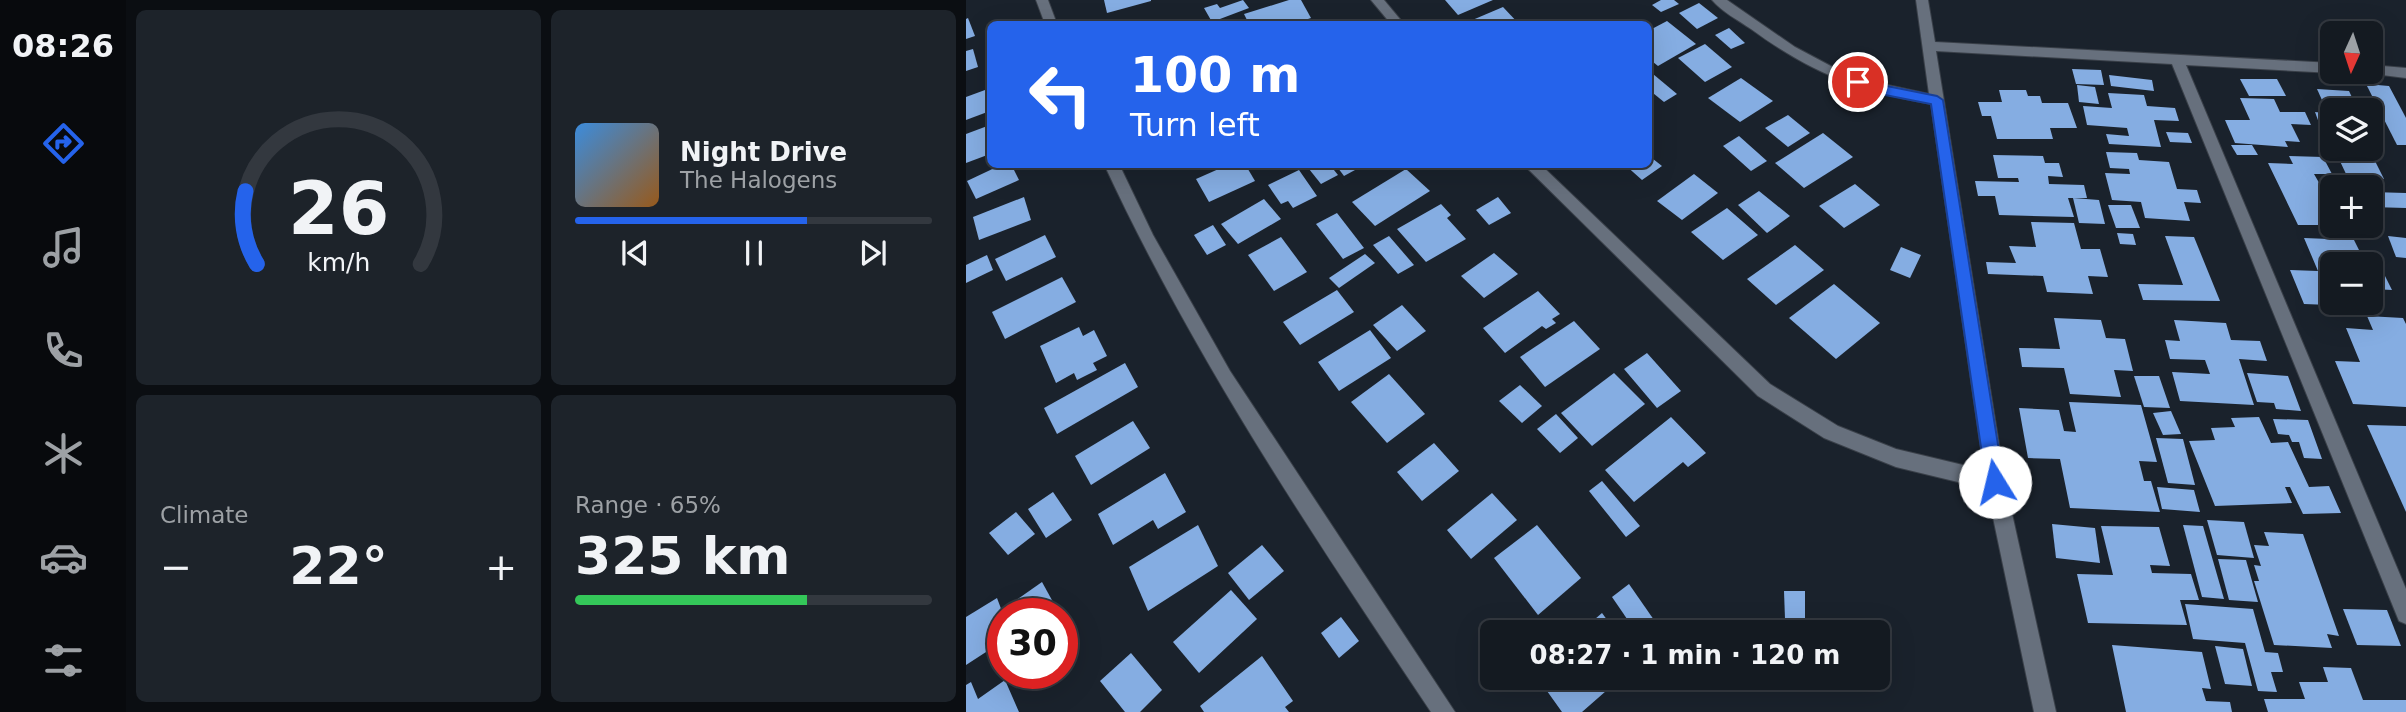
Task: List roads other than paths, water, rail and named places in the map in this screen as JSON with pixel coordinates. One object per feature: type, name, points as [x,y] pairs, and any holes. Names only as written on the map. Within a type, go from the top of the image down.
[{"type":"street","points":[[1042,0],[1050,21]]},
{"type":"street","points":[[1377,0],[1395,21]]},
{"type":"street","points":[[1718,0],[1791,50],[1836,74],[1880,89],[1937,100]]},
{"type":"street","points":[[1922,0],[1995,482],[2045,712]]},
{"type":"street","points":[[1931,46],[2320,67]]},
{"type":"street","points":[[2176,58],[2406,614]]},
{"type":"street","points":[[2384,71],[2406,73]]},
{"type":"street","points":[[1113,168],[1145,240],[1213,361],[1320,528],[1444,712]]},
{"type":"street","points":[[1534,168],[1764,390],[1831,432],[1896,458],[1995,482]]}]
